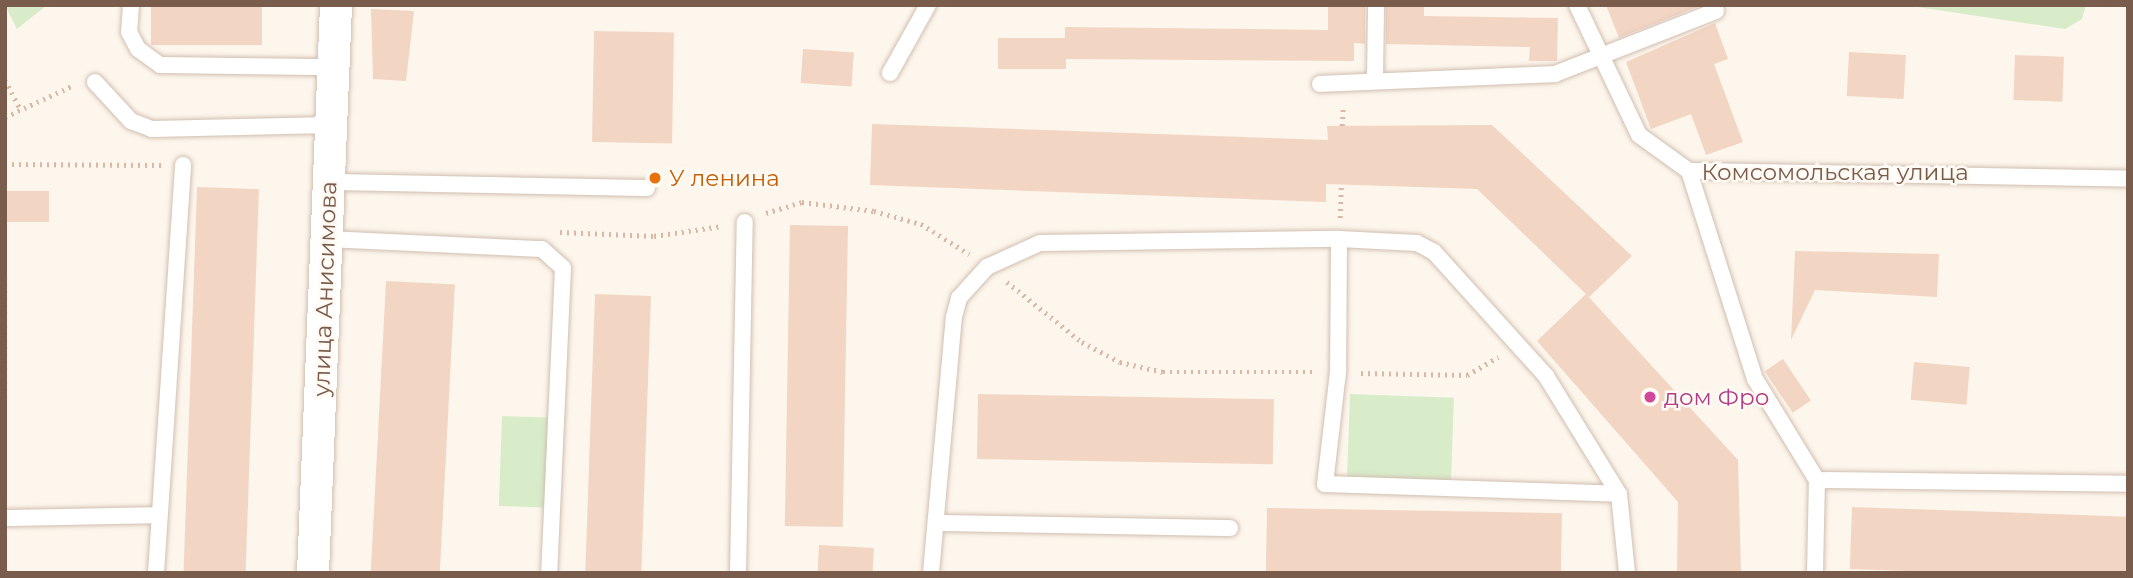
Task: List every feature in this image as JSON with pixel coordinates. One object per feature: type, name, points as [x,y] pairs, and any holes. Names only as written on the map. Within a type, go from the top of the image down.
[{"type":"street","name":"улица Анисимова","points":[[313,573],[336,5]]},
{"type":"lane","points":[[131,5],[130,32],[138,49],[160,65],[334,67]]},
{"type":"lane","points":[[890,73],[928,5]]},
{"type":"lane","points":[[1375,79],[1376,5]]},
{"type":"lane","name":"Комсомольская улица","points":[[1577,5],[1639,135],[1689,171],[2128,179]]},
{"type":"lane","points":[[1320,84],[1375,79],[1555,74],[1602,57],[1623,44],[1716,11]]},
{"type":"lane","points":[[95,82],[131,121],[152,128],[330,125]]},
{"type":"lane","points":[[156,573],[183,165]]},
{"type":"lane","points":[[1689,171],[1755,379],[1817,480],[1815,573]]},
{"type":"lane","points":[[330,182],[647,188]]},
{"type":"lane","points":[[738,573],[745,222]]},
{"type":"lane","points":[[327,239],[542,249],[563,268],[549,573]]},
{"type":"lane","points":[[1339,239],[1338,372],[1325,484],[1619,494]]},
{"type":"lane","points":[[931,573],[954,317],[959,298],[987,267],[1041,243],[1339,239],[1417,243],[1434,252],[1517,346],[1587,436],[1619,494],[1627,573]]},
{"type":"lane","points":[[1817,480],[2128,484]]},
{"type":"lane","points":[[5,518],[158,515]]},
{"type":"lane","points":[[936,523],[1230,528]]},
{"type":"path","points":[[5,80],[21,110]]},
{"type":"path","points":[[5,117],[68,86],[95,82]]},
{"type":"path","points":[[5,164],[183,165]]},
{"type":"path","points":[[1339,239],[1340,184]]},
{"type":"path","points":[[545,231],[654,236],[745,222],[802,202],[874,211],[921,224],[987,267],[1082,342],[1121,362],[1163,372],[1467,375],[1517,346]]},
{"type":"path","points":[[5,276],[5,398]]},
{"type":"green space","points":[[5,5],[47,5],[17,29]]},
{"type":"green space","points":[[1904,5],[2086,5],[2082,19],[2065,29]]},
{"type":"green space","points":[[1350,394],[1454,398],[1451,482],[1347,478]]},
{"type":"green space","points":[[502,416],[548,418],[545,508],[499,506]]},
{"type":"building","points":[[151,5],[262,5],[262,45],[151,45]]},
{"type":"building","points":[[1328,5],[1365,5],[1365,44],[1354,43],[1354,61],[1066,59],[1066,69],[998,69],[998,38],[1065,38],[1065,27],[1328,30]]},
{"type":"building","points":[[1386,5],[1424,5],[1424,16],[1558,18],[1557,61],[1529,61],[1530,47],[1386,44]]},
{"type":"building","points":[[1606,5],[1702,5],[1619,38]]},
{"type":"building","points":[[371,9],[414,11],[406,81],[373,79]]},
{"type":"building","points":[[1715,23],[1728,59],[1714,64],[1743,142],[1706,155],[1691,114],[1651,129],[1626,62]]},
{"type":"building","points":[[594,31],[674,32],[672,143],[592,142]]},
{"type":"building","points":[[803,49],[854,53],[852,86],[801,83]]},
{"type":"building","points":[[1849,52],[1906,55],[1904,99],[1847,96]]},
{"type":"building","points":[[2015,55],[2064,57],[2062,102],[2013,100]]},
{"type":"building","points":[[872,124],[1328,140],[1327,126],[1492,125],[1632,256],[1589,297],[1477,189],[1326,184],[1326,202],[870,185]]},
{"type":"building","points":[[197,187],[259,189],[246,573],[184,573]]},
{"type":"building","points":[[5,191],[49,191],[49,222],[5,222]]},
{"type":"building","points":[[790,225],[848,226],[843,527],[785,526]]},
{"type":"building","points":[[1795,251],[1939,254],[1937,297],[1815,290],[1791,340]]},
{"type":"building","points":[[386,281],[455,285],[440,573],[371,573]]},
{"type":"building","points":[[595,294],[651,296],[641,573],[585,573]]},
{"type":"building","points":[[1586,294],[1738,460],[1741,573],[1677,573],[1678,502],[1537,341]]},
{"type":"building","points":[[1783,359],[1811,400],[1793,413],[1765,371]]},
{"type":"building","points":[[1914,362],[1970,367],[1966,405],[1911,400]]},
{"type":"building","points":[[978,394],[1274,399],[1273,464],[977,459]]},
{"type":"building","points":[[1852,507],[2128,517],[2126,573],[1965,573],[1850,569]]},
{"type":"building","points":[[1267,508],[1562,513],[1561,573],[1266,573]]},
{"type":"building","points":[[819,545],[874,548],[873,573],[818,573]]},
{"type":"place","name":"У ленина","points":[[655,178]]},
{"type":"place","name":"дом Фро","points":[[1650,397]]}]
